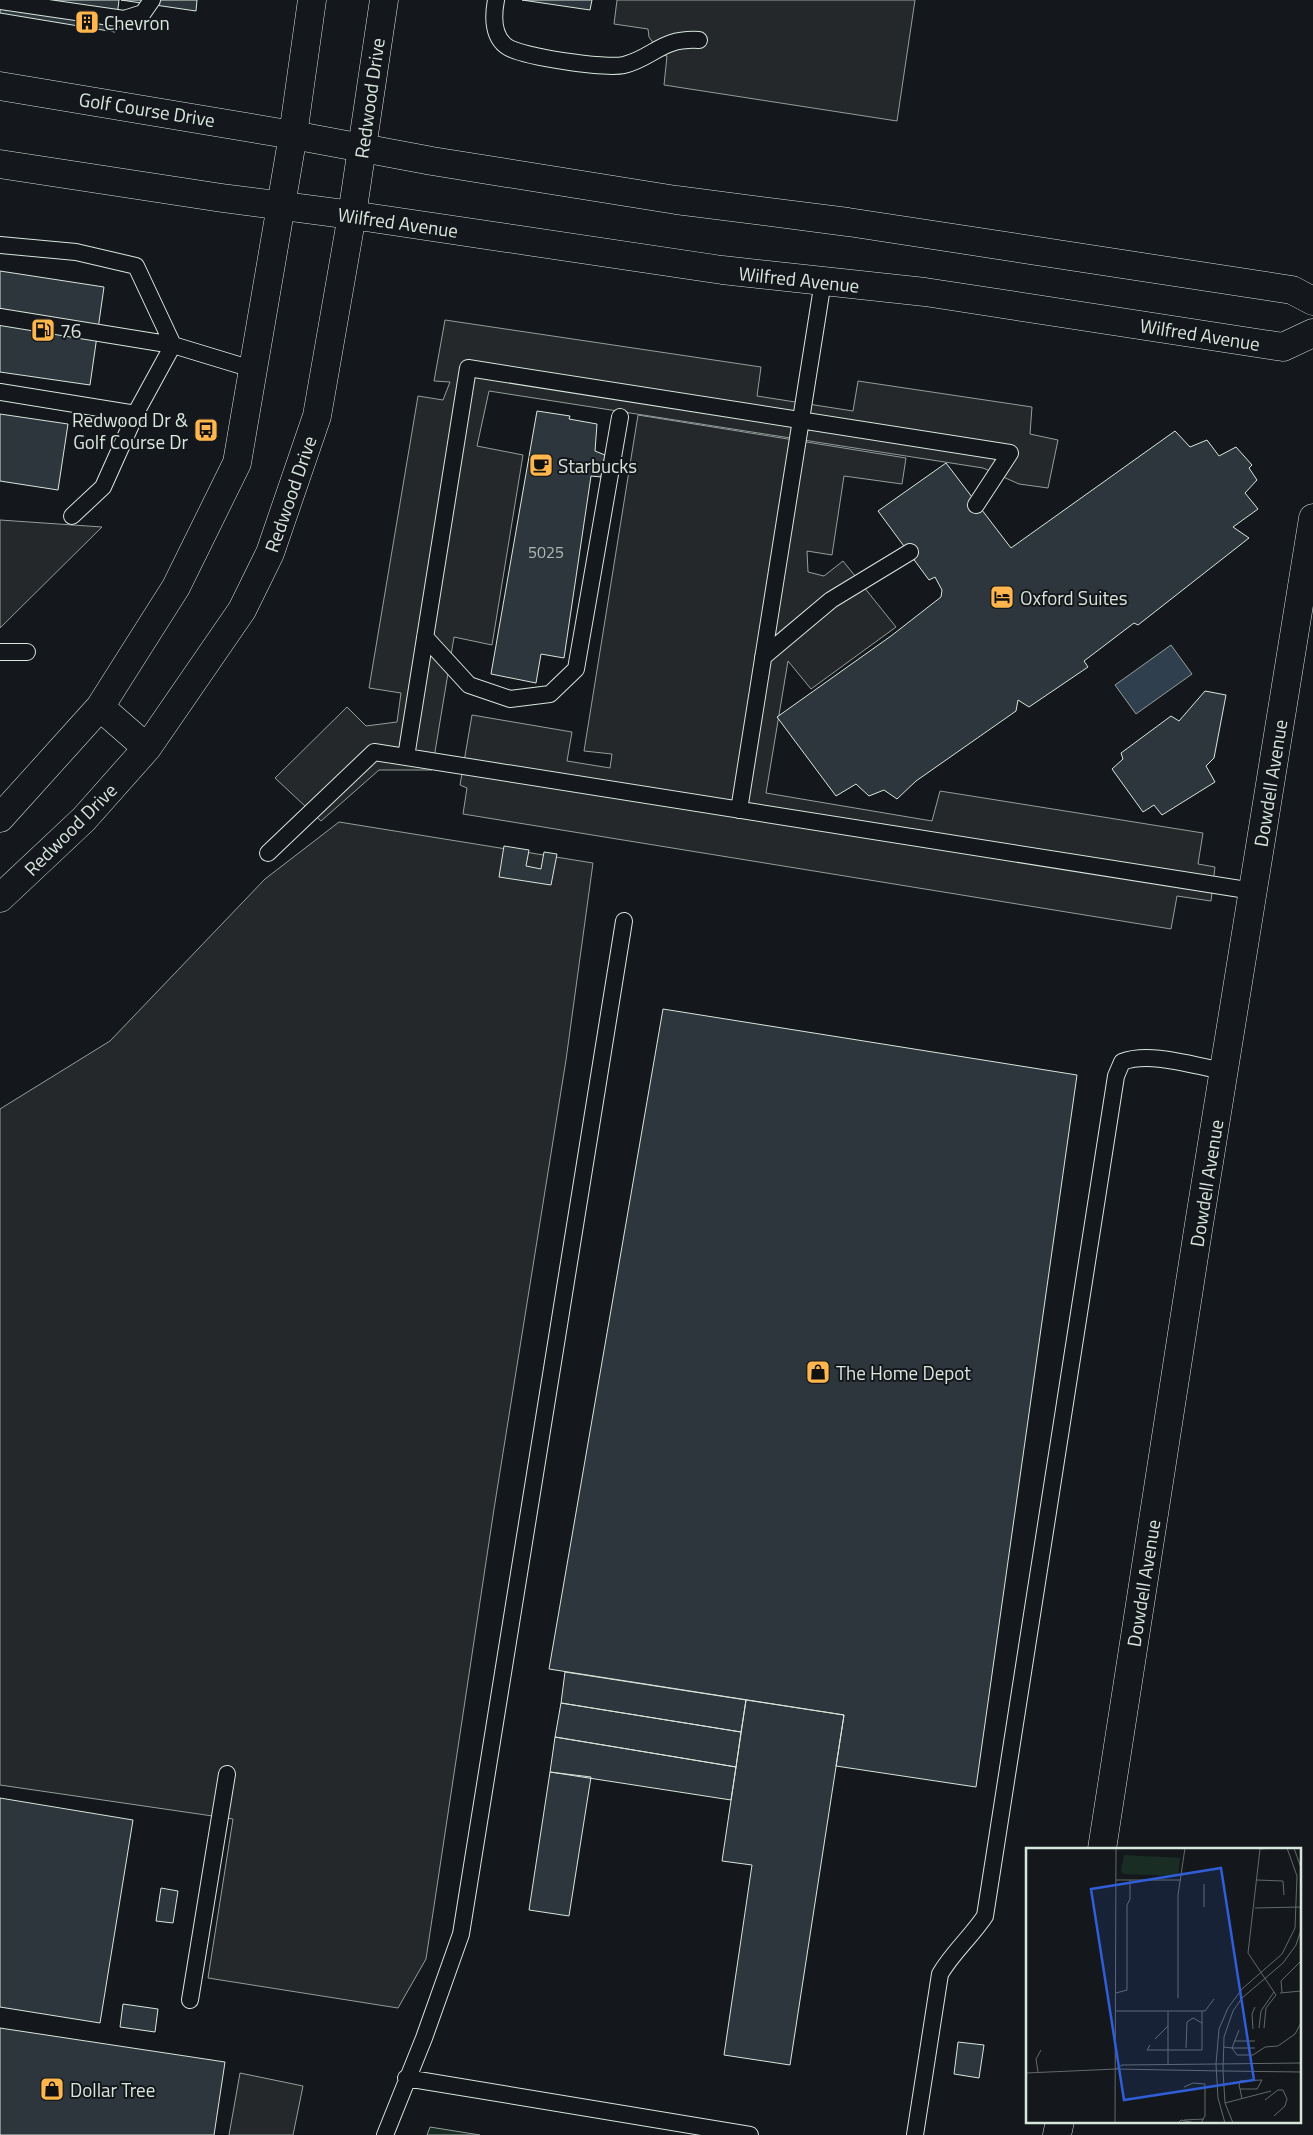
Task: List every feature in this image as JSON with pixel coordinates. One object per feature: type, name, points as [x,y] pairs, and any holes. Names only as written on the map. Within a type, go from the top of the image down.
[{"type":"street","points":[[0,818],[100,707],[176,587],[237,464],[252,368],[282,206],[312,0]]},
{"type":"street","name":"Redwood Drive","points":[[0,898],[84,819],[147,748],[242,610],[270,553],[316,416],[352,215],[384,0]]},
{"type":"street","name":"Golf Course Drive","points":[[0,86],[293,134]]},
{"type":"street","points":[[293,134],[432,162],[676,200],[848,222],[1292,290],[1313,301]]},
{"type":"street","points":[[0,164],[282,206]]},
{"type":"street","name":"Wilfred Avenue","points":[[282,206],[722,270],[924,292],[1283,347],[1313,333]]},
{"type":"street","name":"Dowdell Avenue","points":[[1102,1848],[1252,891],[1313,518]]},
{"type":"street","points":[[100,707],[147,748]]},
{"type":"street","points":[[1057,2135],[1060,2122]]},
{"type":"lane","points":[[0,0],[124,19],[143,13],[152,0]]},
{"type":"lane","points":[[496,0],[494,23],[496,32],[506,46],[544,57],[612,67],[629,63],[665,44],[683,39],[699,40]]},
{"type":"lane","points":[[0,245],[76,252],[136,266],[174,345]]},
{"type":"lane","points":[[739,810],[823,281]]},
{"type":"lane","points":[[0,318],[174,345],[252,368]]},
{"type":"lane","points":[[72,516],[104,487],[136,414],[174,345]]},
{"type":"lane","points":[[406,757],[468,368],[1010,453],[976,505]]},
{"type":"lane","points":[[0,392],[136,414]]},
{"type":"lane","points":[[425,637],[469,685],[510,699],[550,694],[576,669],[620,417]]},
{"type":"lane","points":[[763,657],[831,600],[910,552]]},
{"type":"lane","points":[[0,652],[27,652]]},
{"type":"lane","points":[[268,853],[374,752],[1252,891]]},
{"type":"lane","points":[[385,2135],[406,2078],[424,2038],[461,1934],[624,921]]},
{"type":"lane","points":[[915,2135],[940,1974],[952,1954],[972,1936],[985,1916],[1116,1076],[1122,1062],[1134,1057],[1154,1058],[1224,1071]]},
{"type":"lane","points":[[190,2000],[227,1774]]},
{"type":"lane","points":[[406,2078],[750,2135]]},
{"type":"green space","points":[[430,2127],[480,2135],[427,2135]]},
{"type":"shaded area","points":[[617,0],[915,0],[897,121],[664,85],[667,56],[662,55],[649,37],[648,29],[614,24]]},
{"type":"shaded area","points":[[445,320],[761,367],[757,396],[853,411],[858,381],[1032,407],[1030,434],[1058,440],[1048,488],[1019,484],[983,468],[489,391],[477,446],[523,455],[492,645],[454,637],[432,770],[379,770],[321,821],[275,778],[347,707],[366,726],[397,722],[401,693],[369,688],[418,396],[443,400],[450,382],[434,381]]},
{"type":"shaded area","points":[[638,415],[906,458],[902,484],[844,476],[832,555],[807,551],[808,572],[824,576],[843,561],[896,627],[811,689],[788,661],[766,793],[932,821],[940,791],[1203,833],[1198,864],[1215,867],[1211,901],[1177,896],[1171,929],[463,814],[467,788],[460,785],[472,715],[572,732],[567,761],[610,768],[612,754],[584,751]]},
{"type":"shaded area","points":[[0,520],[102,527],[0,628]]},
{"type":"shaded area","points":[[339,822],[593,863],[566,1060],[494,1509],[426,1959],[398,2008],[208,1978],[233,1819],[0,1785],[0,1109],[110,1041],[265,879]]},
{"type":"shaded area","points":[[240,2073],[303,2086],[293,2135],[229,2135]]},
{"type":"water","points":[[1171,645],[1192,674],[1136,714],[1115,685]]},
{"type":"building","name":"Chevron","points":[[0,0],[119,0],[115,32],[0,13]]},
{"type":"building","points":[[121,0],[197,0],[196,11]]},
{"type":"building","points":[[522,0],[592,0],[590,10]]},
{"type":"building","points":[[0,271],[104,287],[90,385],[0,372]]},
{"type":"building","points":[[537,411],[570,416],[569,419],[597,424],[595,451],[605,455],[601,477],[591,476],[564,658],[541,654],[536,683],[491,674]]},
{"type":"building","points":[[0,414],[68,424],[58,490],[0,481]]},
{"type":"building","points":[[1175,431],[1190,447],[1207,440],[1219,456],[1236,447],[1252,465],[1249,468],[1257,480],[1245,493],[1258,509],[1233,527],[1249,538],[1138,625],[1134,623],[1084,661],[1088,667],[1029,707],[1018,700],[1016,711],[916,781],[897,799],[884,790],[869,796],[856,784],[836,796],[777,717],[891,636],[941,597],[942,590],[935,577],[929,580],[878,511],[946,463],[1011,548]]},
{"type":"building","points":[[1205,691],[1226,695],[1214,758],[1206,766],[1215,782],[1162,815],[1154,805],[1143,812],[1112,769],[1123,759],[1121,753],[1171,716],[1179,721]]},
{"type":"building","points":[[504,846],[529,850],[526,866],[541,869],[544,852],[557,854],[551,885],[499,877]]},
{"type":"building","name":"The Home Depot","points":[[663,1009],[1077,1075],[976,1787],[836,1766],[844,1715],[549,1669]]},
{"type":"building","points":[[565,1672],[746,1700],[741,1732],[561,1703]]},
{"type":"building","points":[[746,1700],[844,1715],[790,2065],[724,2055],[752,1865],[722,1861]]},
{"type":"building","points":[[561,1703],[741,1732],[736,1767],[555,1737]]},
{"type":"building","points":[[555,1737],[736,1767],[731,1800],[550,1772]]},
{"type":"building","points":[[550,1772],[591,1777],[569,1916],[529,1910]]},
{"type":"building","points":[[0,1798],[133,1820],[100,2023],[0,2007]]},
{"type":"building","points":[[161,1888],[178,1891],[173,1923],[156,1921]]},
{"type":"building","points":[[123,2004],[158,2009],[155,2032],[120,2027]]},
{"type":"building","points":[[0,2028],[225,2062],[214,2135],[0,2135]]},
{"type":"building","points":[[958,2042],[984,2045],[979,2078],[954,2074]]},
{"type":"place","name":"Chevron","points":[[87,22]]},
{"type":"place","name":"76","points":[[43,330]]},
{"type":"place","name":"Redwood Dr & Golf Course Dr","points":[[206,430]]},
{"type":"place","name":"Starbucks","points":[[541,465]]},
{"type":"place","name":"Oxford Suites","points":[[1002,597]]},
{"type":"place","name":"The Home Depot","points":[[818,1372]]},
{"type":"place","name":"Dollar Tree","points":[[52,2089]]}]
